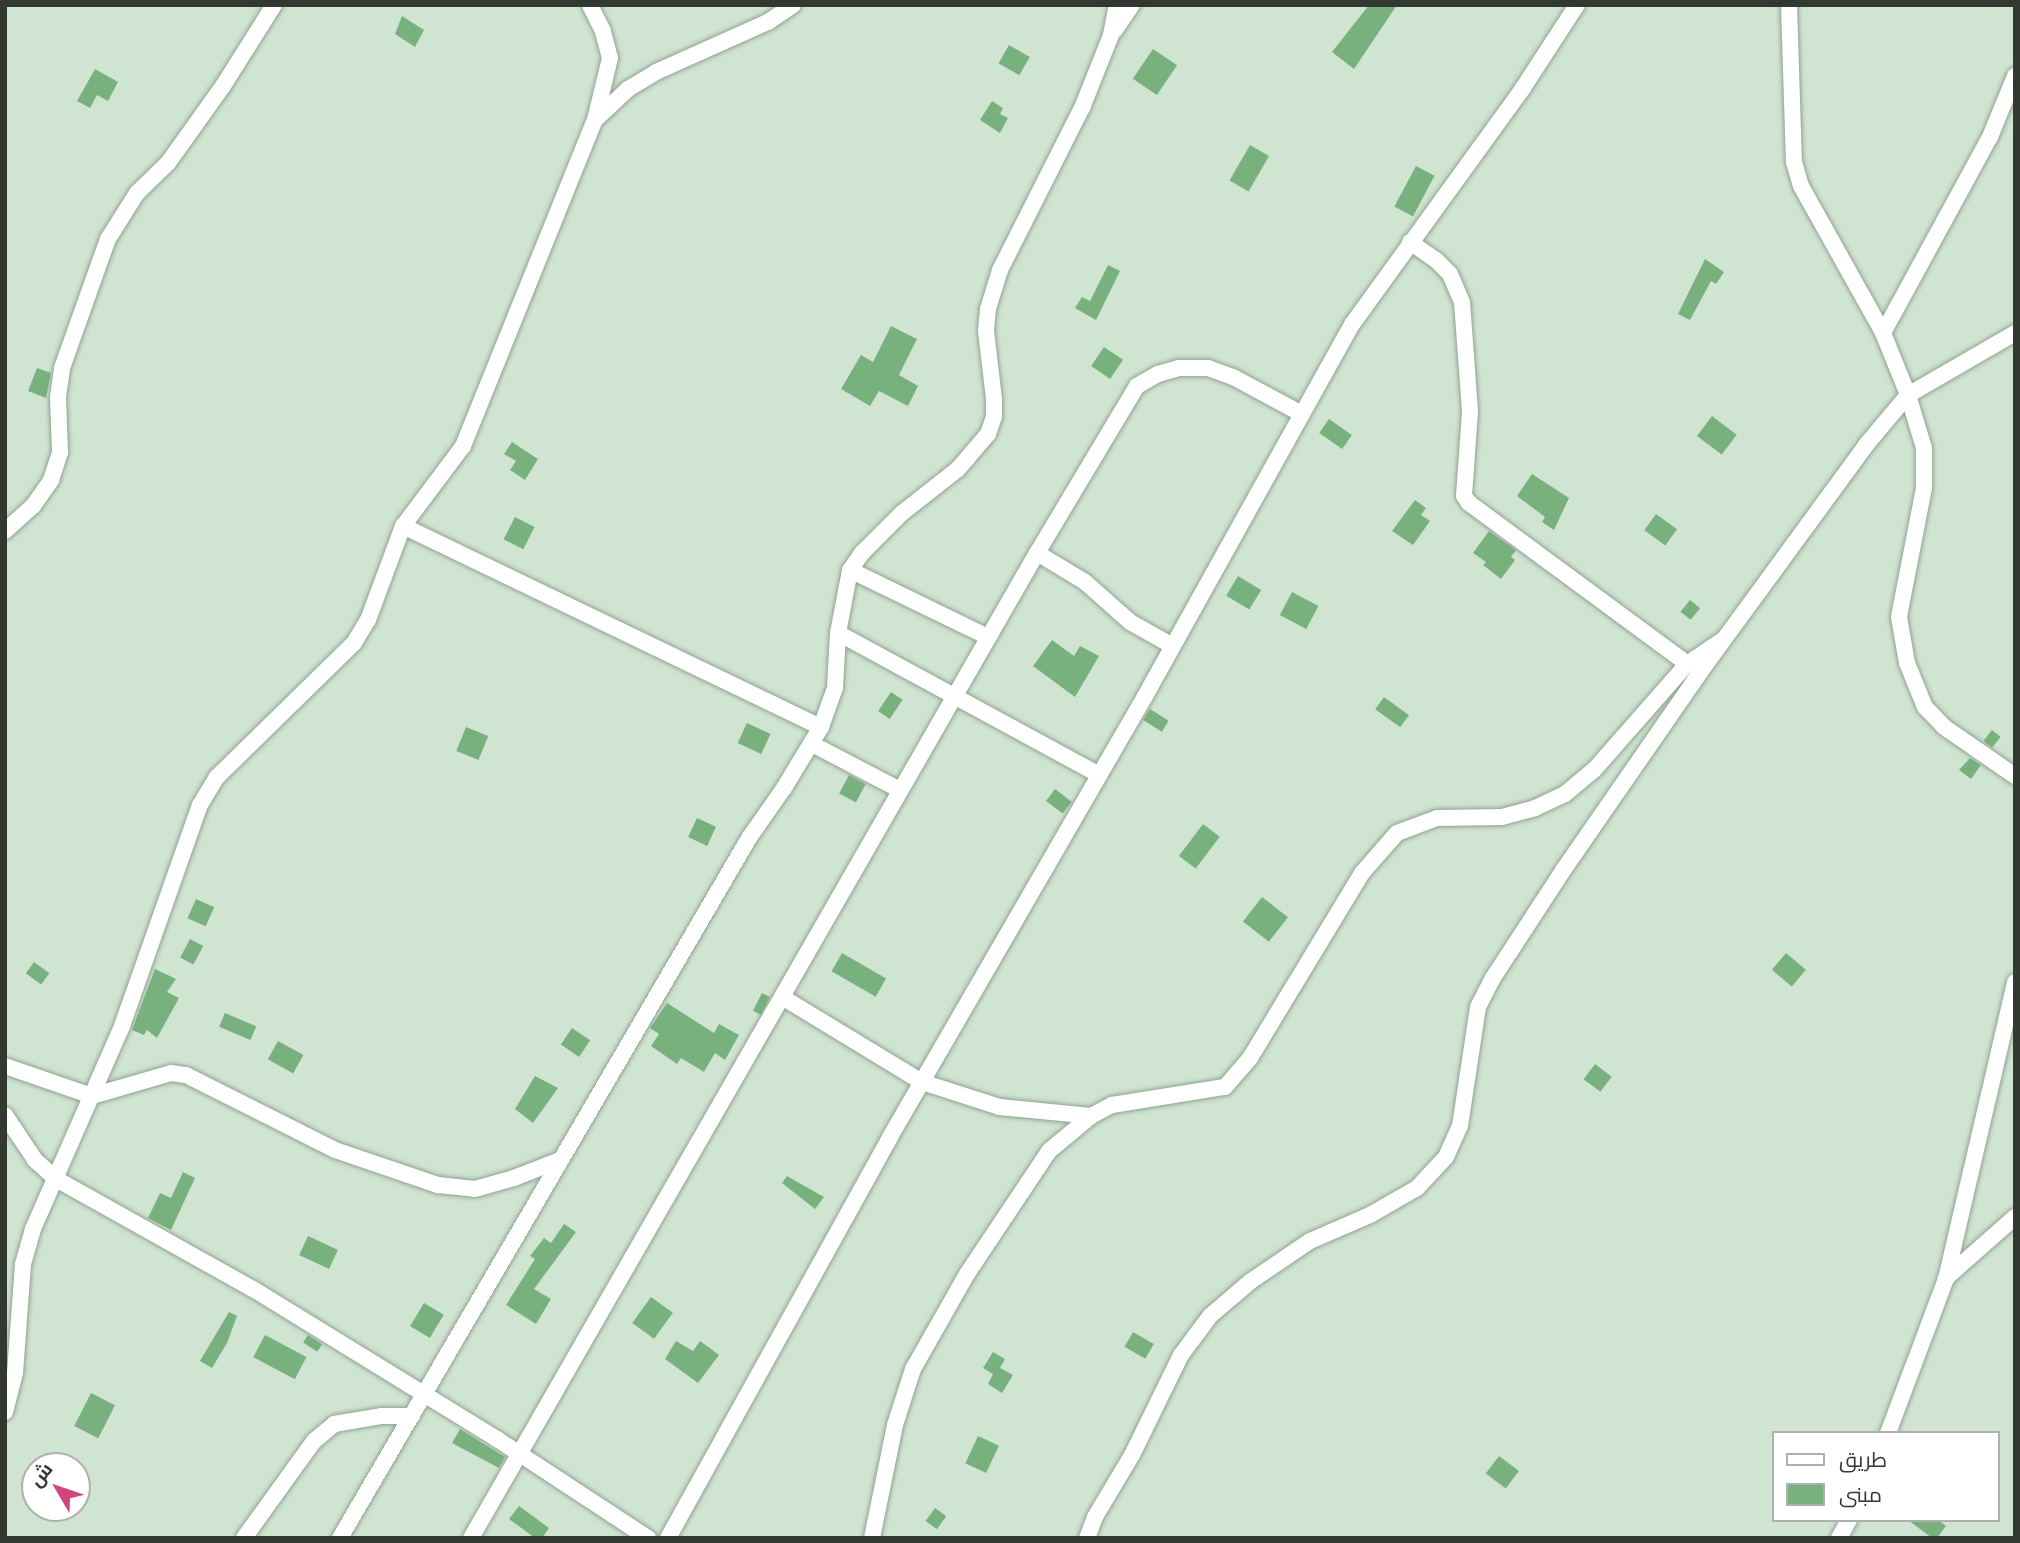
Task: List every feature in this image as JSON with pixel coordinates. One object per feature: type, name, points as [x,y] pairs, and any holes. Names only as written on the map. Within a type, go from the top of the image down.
[{"type":"street","points":[[5,531],[33,506],[51,480],[60,452],[58,397],[62,368],[108,239],[136,193],[168,163],[223,86],[274,5]]},
{"type":"street","points":[[5,1412],[15,1373],[23,1264],[33,1229],[122,1026],[200,805],[218,777],[354,643],[368,620],[403,526],[463,446],[595,120],[610,58],[603,31],[590,5]]},
{"type":"street","points":[[595,120],[628,89],[656,72],[768,22],[793,5]]},
{"type":"street","points":[[340,1538],[749,838],[821,727],[835,688],[838,633],[850,570],[862,552],[902,513],[958,469],[988,434],[994,417],[994,399],[985,331],[988,309],[1000,270],[1082,108],[1111,35],[1117,5]]},
{"type":"street","points":[[1111,35],[1132,5]]},
{"type":"street","points":[[668,1538],[922,1082],[1099,775],[1353,323],[1523,88],[1577,5]]},
{"type":"street","points":[[1790,7],[1794,162],[1801,186],[1883,333],[1908,396],[1923,448],[1924,488],[1899,617],[1907,663],[1925,707],[1944,727],[2015,776]]},
{"type":"street","points":[[1883,333],[1990,137],[2013,86]]},
{"type":"street","points":[[1410,242],[1450,274],[1462,302],[1470,412],[1464,496],[1687,664]]},
{"type":"street","points":[[1087,1538],[1095,1517],[1132,1455],[1181,1355],[1210,1316],[1251,1281],[1310,1241],[1370,1215],[1417,1188],[1446,1157],[1460,1126],[1478,1007],[1493,978],[1564,869],[1725,638],[1866,445],[1908,396],[2015,333]]},
{"type":"street","points":[[471,1538],[954,695],[1137,386],[1157,374],[1180,368],[1208,368],[1233,377],[1302,414]]},
{"type":"street","points":[[403,526],[821,727]]},
{"type":"street","points":[[1037,553],[1085,582],[1130,622],[1172,646]]},
{"type":"street","points":[[850,570],[988,637]]},
{"type":"street","points":[[838,633],[1099,775]]},
{"type":"street","points":[[872,1538],[895,1425],[913,1370],[933,1331],[1004,1215],[1049,1151],[1091,1116],[1112,1105],[1225,1087],[1250,1058],[1362,873],[1396,833],[1437,818],[1503,817],[1535,808],[1565,794],[1594,770],[1687,664],[1725,638]]},
{"type":"street","points":[[811,744],[900,790]]},
{"type":"street","points":[[1889,1431],[1946,1279],[2015,982]]},
{"type":"street","points":[[782,997],[922,1082],[1000,1107],[1091,1116]]},
{"type":"street","points":[[5,1066],[92,1096],[171,1073],[186,1075],[335,1150],[438,1185],[475,1189],[514,1178],[560,1160]]},
{"type":"street","points":[[5,1115],[35,1160],[56,1179],[253,1289],[520,1454],[648,1538]]},
{"type":"street","points":[[1946,1279],[2015,1217]]},
{"type":"street","points":[[244,1538],[314,1441],[334,1424],[382,1416],[412,1416]]},
{"type":"street","points":[[1839,1538],[1848,1522]]},
{"type":"building","points":[[1369,5],[1397,5],[1354,69],[1332,52]]},
{"type":"building","points":[[402,16],[424,30],[415,47],[395,34]]},
{"type":"building","points":[[1009,45],[1030,57],[1019,75],[998,63]]},
{"type":"building","points":[[1153,49],[1177,65],[1157,95],[1133,79]]},
{"type":"building","points":[[95,69],[118,82],[108,101],[97,95],[90,108],[77,101]]},
{"type":"building","points":[[992,101],[1003,108],[1000,114],[1008,118],[1000,133],[980,120]]},
{"type":"building","points":[[1250,145],[1269,156],[1249,192],[1230,181]]},
{"type":"building","points":[[1416,166],[1435,176],[1413,216],[1394,207]]},
{"type":"building","points":[[1705,259],[1724,272],[1716,284],[1711,281],[1690,320],[1678,314]]},
{"type":"building","points":[[1108,265],[1120,271],[1096,320],[1075,308],[1082,297],[1090,301]]},
{"type":"building","points":[[891,326],[917,339],[899,375],[918,386],[908,406],[879,391],[870,406],[841,389],[861,355],[873,362]]},
{"type":"building","points":[[1104,347],[1123,360],[1110,379],[1091,366]]},
{"type":"building","points":[[37,368],[51,373],[46,398],[28,391]]},
{"type":"building","points":[[1712,416],[1737,435],[1722,455],[1697,436]]},
{"type":"building","points":[[1329,419],[1352,435],[1342,449],[1319,433]]},
{"type":"building","points":[[512,442],[538,459],[525,480],[510,470],[516,461],[504,454]]},
{"type":"building","points":[[1532,474],[1569,498],[1554,530],[1542,522],[1545,517],[1517,496]]},
{"type":"building","points":[[1415,500],[1426,508],[1421,515],[1430,521],[1413,545],[1392,531]]},
{"type":"building","points":[[1656,514],[1677,529],[1665,545],[1644,530]]},
{"type":"building","points":[[515,517],[535,527],[523,549],[504,539]]},
{"type":"building","points":[[1489,531],[1516,550],[1511,557],[1515,560],[1501,579],[1483,565],[1486,562],[1473,553]]},
{"type":"building","points":[[1238,576],[1261,590],[1249,610],[1226,596]]},
{"type":"building","points":[[1292,592],[1318,606],[1306,629],[1280,615]]},
{"type":"building","points":[[1690,600],[1700,608],[1691,620],[1681,612]]},
{"type":"building","points":[[1052,640],[1074,656],[1080,646],[1099,656],[1075,697],[1033,666]]},
{"type":"building","points":[[891,692],[903,700],[890,719],[878,711]]},
{"type":"building","points":[[1384,697],[1409,715],[1400,727],[1375,709]]},
{"type":"building","points":[[1150,709],[1169,721],[1162,732],[1143,720]]},
{"type":"building","points":[[747,723],[771,734],[761,754],[738,743]]},
{"type":"building","points":[[466,727],[488,736],[479,760],[456,751]]},
{"type":"building","points":[[1992,730],[2001,737],[1992,748],[1983,741]]},
{"type":"building","points":[[1970,758],[1981,765],[1971,779],[1959,770]]},
{"type":"building","points":[[849,775],[866,784],[856,802],[839,794]]},
{"type":"building","points":[[1055,789],[1072,802],[1063,814],[1046,801]]},
{"type":"building","points":[[697,818],[716,827],[707,846],[688,837]]},
{"type":"building","points":[[1203,824],[1220,837],[1196,869],[1179,856]]},
{"type":"building","points":[[1262,897],[1288,917],[1269,942],[1243,921]]},
{"type":"building","points":[[196,899],[214,907],[206,926],[187,918]]},
{"type":"building","points":[[190,939],[203,946],[193,965],[180,958]]},
{"type":"building","points":[[842,953],[886,978],[876,997],[832,971]]},
{"type":"building","points":[[1786,953],[1806,970],[1792,987],[1772,970]]},
{"type":"building","points":[[34,962],[49,973],[41,984],[26,973]]},
{"type":"building","points":[[155,969],[176,979],[167,992],[179,998],[157,1038],[147,1030],[144,1035],[132,1030]]},
{"type":"building","points":[[762,993],[770,997],[761,1015],[753,1011]]},
{"type":"building","points":[[667,1003],[714,1033],[719,1024],[739,1035],[725,1060],[715,1053],[704,1072],[681,1058],[677,1064],[651,1046],[659,1034],[650,1028]]},
{"type":"building","points":[[225,1013],[256,1026],[250,1040],[219,1027]]},
{"type":"building","points":[[572,1028],[590,1040],[579,1057],[561,1045]]},
{"type":"building","points":[[278,1041],[303,1055],[293,1073],[268,1059]]},
{"type":"building","points":[[1595,1064],[1612,1077],[1600,1092],[1584,1079]]},
{"type":"building","points":[[535,1076],[558,1088],[533,1123],[515,1109]]},
{"type":"building","points":[[183,1172],[195,1178],[171,1230],[148,1218],[160,1193],[171,1198]]},
{"type":"building","points":[[787,1176],[824,1197],[815,1209],[782,1183]]},
{"type":"building","points":[[564,1224],[576,1232],[534,1289],[551,1299],[536,1324],[506,1305],[535,1259],[530,1256],[544,1238],[551,1243]]},
{"type":"building","points":[[308,1236],[338,1250],[329,1269],[299,1255]]},
{"type":"building","points":[[651,1297],[673,1313],[654,1339],[632,1323]]},
{"type":"building","points":[[424,1303],[444,1315],[430,1338],[410,1326]]},
{"type":"building","points":[[229,1312],[237,1316],[227,1343],[212,1368],[200,1361]]},
{"type":"building","points":[[1133,1332],[1154,1344],[1145,1359],[1124,1347]]},
{"type":"building","points":[[265,1335],[306,1357],[295,1379],[253,1357]]},
{"type":"building","points":[[308,1335],[322,1344],[317,1352],[303,1343]]},
{"type":"building","points":[[676,1341],[693,1351],[700,1341],[719,1355],[698,1383],[665,1359]]},
{"type":"building","points":[[993,1352],[1005,1359],[1000,1368],[1013,1375],[1002,1393],[988,1384],[993,1374],[983,1368]]},
{"type":"building","points":[[91,1393],[115,1405],[98,1438],[74,1426]]},
{"type":"building","points":[[460,1429],[505,1457],[499,1468],[452,1443]]},
{"type":"building","points":[[978,1436],[999,1446],[986,1473],[965,1463]]},
{"type":"building","points":[[1499,1456],[1519,1471],[1506,1489],[1486,1474]]},
{"type":"building","points":[[519,1506],[549,1528],[542,1538],[535,1538],[509,1519]]},
{"type":"building","points":[[935,1508],[946,1516],[937,1529],[926,1521]]},
{"type":"building","points":[[1911,1522],[1941,1522],[1946,1526],[1937,1538],[1932,1538]]}]
